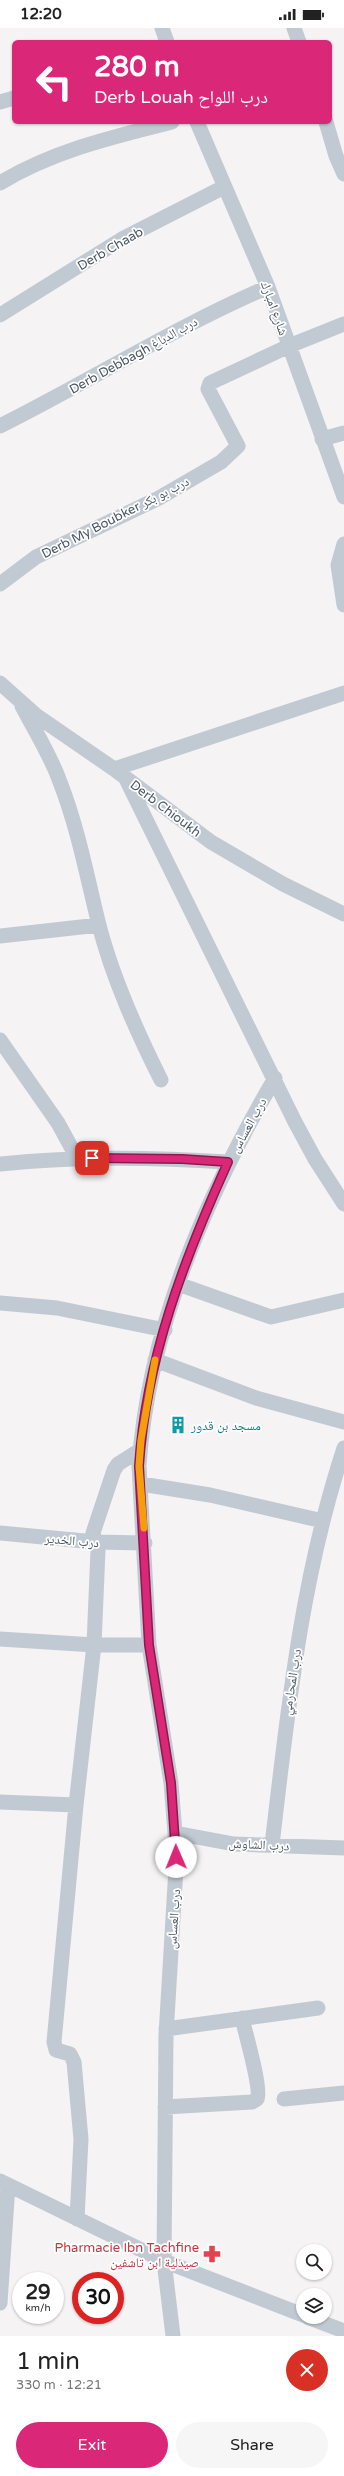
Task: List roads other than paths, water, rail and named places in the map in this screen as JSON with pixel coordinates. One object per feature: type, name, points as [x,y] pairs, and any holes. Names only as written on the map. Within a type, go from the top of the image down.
[{"type":"street","points":[[162,28],[166,40]]},
{"type":"street","points":[[294,28],[298,40]]},
{"type":"street","points":[[0,102],[12,99]]},
{"type":"street","points":[[0,183],[42,161],[81,146],[164,124]]},
{"type":"street","name":"شارع امبارك","points":[[198,124],[268,287],[344,497]]},
{"type":"street","points":[[327,124],[336,156],[344,174]]},
{"type":"street","name":"Derb Chaab","points":[[0,315],[122,239],[224,187]]},
{"type":"street","name":"Derb Debbagh درب الدباغ","points":[[0,426],[54,399],[212,311],[268,287]]},
{"type":"street","points":[[289,346],[344,324]]},
{"type":"street","name":"Derb My Boubker درب بو بكر","points":[[0,584],[36,557],[159,498],[233,453],[238,446],[237,442],[208,386],[215,380],[289,346]]},
{"type":"street","points":[[322,439],[344,433]]},
{"type":"street","points":[[344,544],[338,565],[344,605]]},
{"type":"street","name":"Derb Chioukh","points":[[0,683],[20,702],[119,773],[182,821],[234,857],[344,914]]},
{"type":"street","points":[[344,693],[119,773],[315,1159],[344,1204]]},
{"type":"street","points":[[20,702],[60,780],[85,862],[99,925],[122,993],[161,1080]]},
{"type":"street","points":[[0,936],[99,925]]},
{"type":"street","points":[[0,1040],[58,1124],[77,1158]]},
{"type":"street","name":"درب العساس","points":[[173,2336],[164,2261],[166,2029],[176,1868],[175,1833],[171,1783],[149,1645],[140,1450],[155,1360],[178,1284],[200,1223],[228,1162],[274,1078]]},
{"type":"street","points":[[0,1164],[77,1158],[182,1159],[228,1162]]},
{"type":"street","points":[[178,1284],[271,1317],[344,1300]]},
{"type":"street","points":[[0,1303],[57,1308],[165,1330]]},
{"type":"street","points":[[155,1360],[256,1398],[344,1422]]},
{"type":"street","name":"درب المحارمي","points":[[272,1845],[283,1736],[306,1590],[323,1521],[344,1448]]},
{"type":"street","points":[[77,2219],[81,2139],[74,2062],[70,2054],[59,2052],[54,2047],[76,1805],[94,1645],[98,1550],[95,1542],[94,1525],[114,1470],[118,1464],[140,1450]]},
{"type":"street","points":[[141,1484],[210,1495],[323,1521]]},
{"type":"street","name":"درب الخدير","points":[[0,1533],[95,1542],[145,1543]]},
{"type":"street","points":[[0,1638],[94,1645],[149,1645]]},
{"type":"street","points":[[0,1802],[76,1805]]},
{"type":"street","name":"درب الشاوش","points":[[175,1833],[222,1842],[344,1848]]},
{"type":"street","points":[[166,2029],[318,2008]]},
{"type":"street","points":[[165,2107],[252,2102],[257,2099],[258,2093],[254,2069],[242,2018]]},
{"type":"street","points":[[284,2099],[344,2093]]},
{"type":"street","points":[[0,2303],[4,2183],[164,2261],[296,2312]]},
{"type":"street","points":[[326,2324],[344,2331]]},
{"type":"place","name":"مسجد بن قدور","points":[[178,1425]]},
{"type":"place","name":"Pharmacie Ibn Tachfine صيدلية ابن تاشفين","points":[[212,2254]]}]
